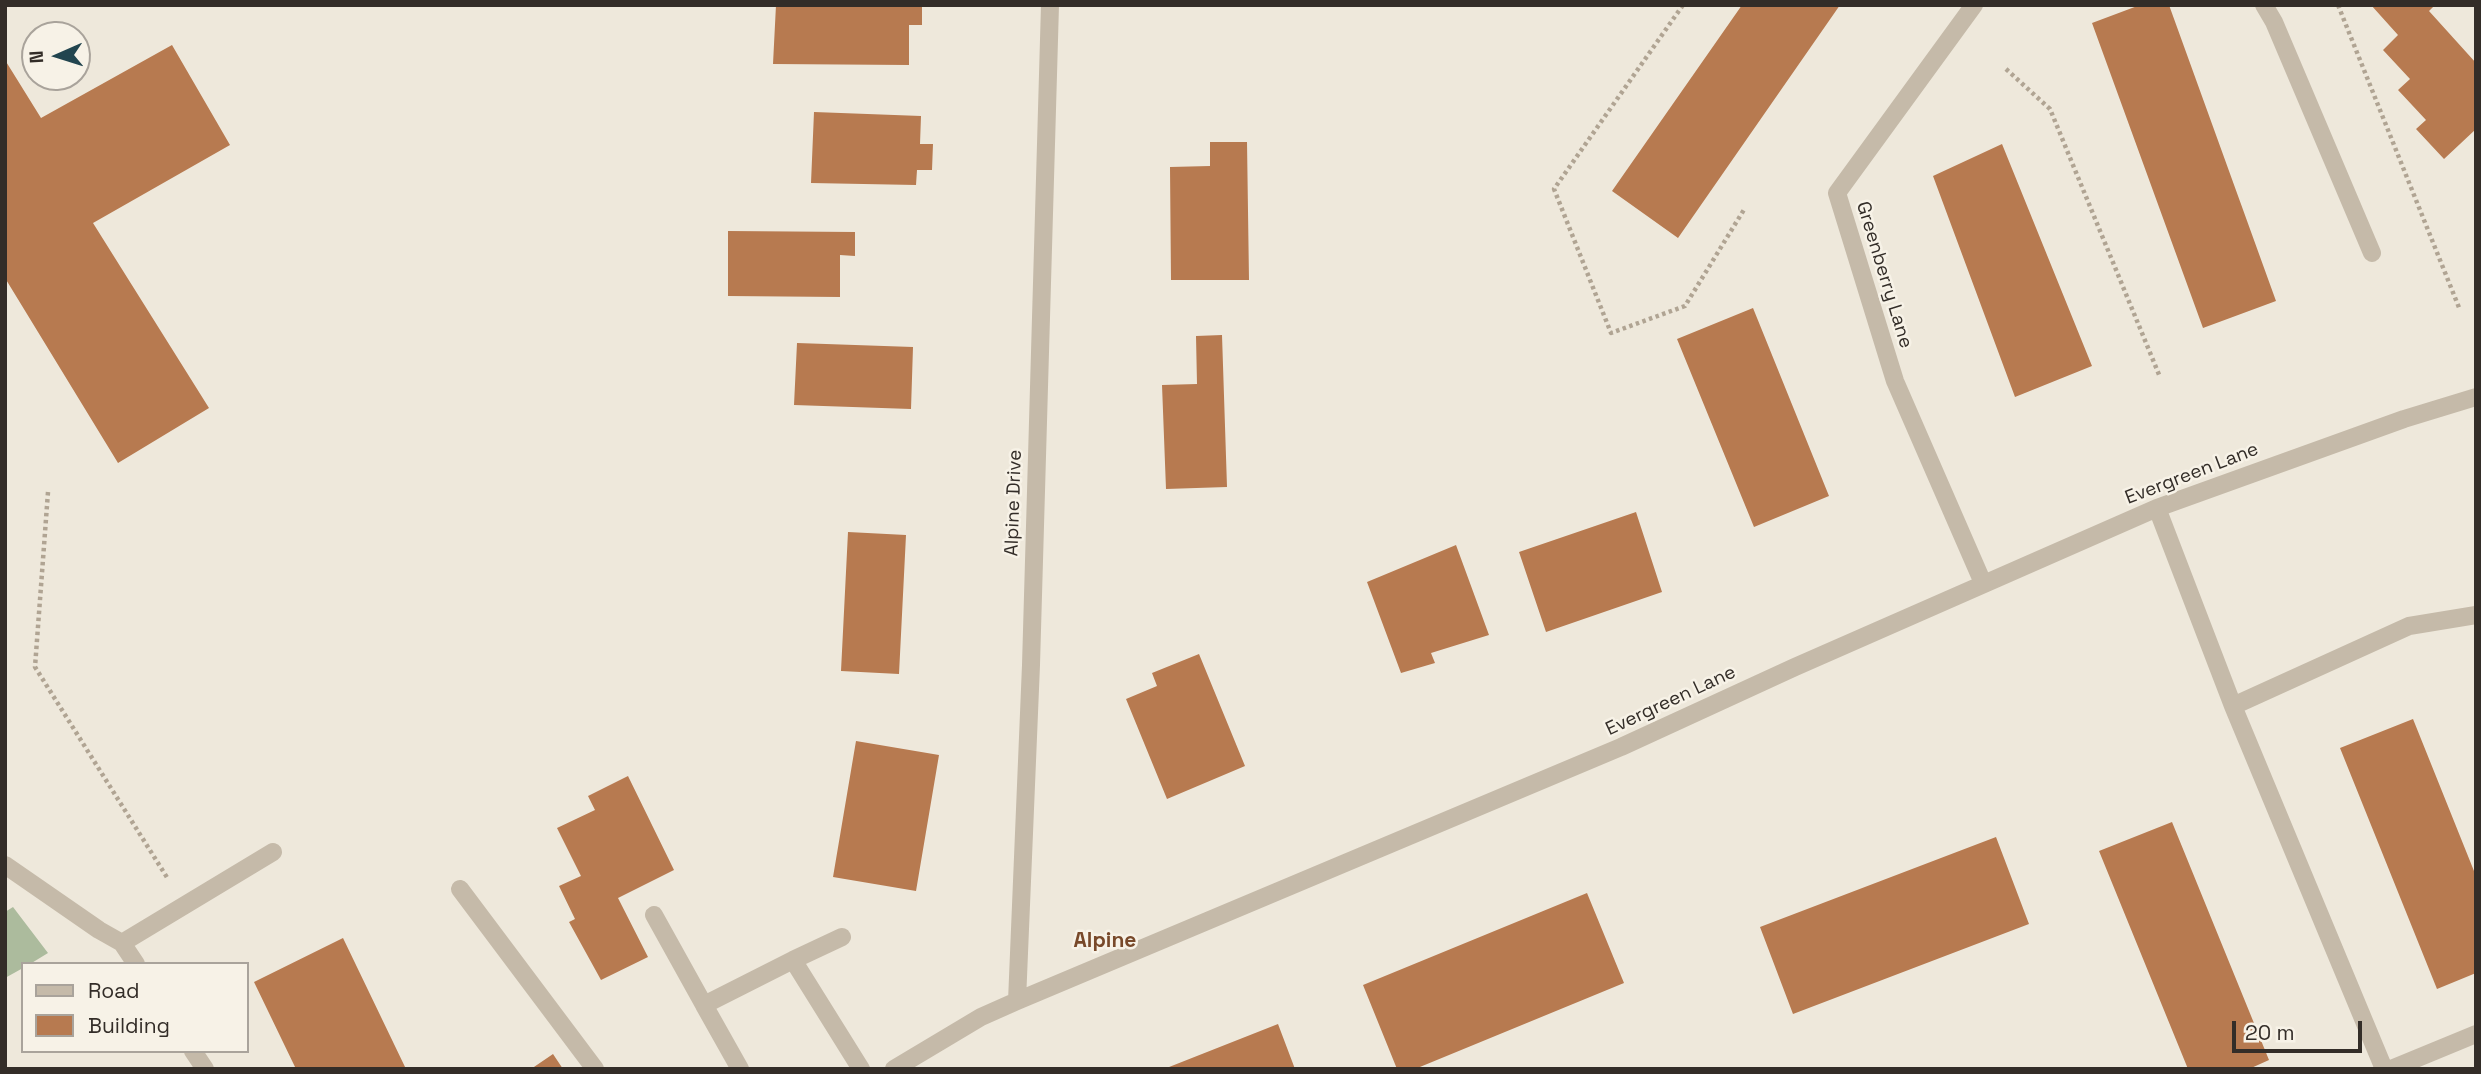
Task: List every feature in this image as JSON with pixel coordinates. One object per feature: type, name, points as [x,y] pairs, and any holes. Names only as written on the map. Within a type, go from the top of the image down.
[{"type":"street","name":"Alpine Drive","points":[[1017,1001],[1031,665],[1050,5]]},
{"type":"street","name":"Greenberry Lane","points":[[1973,5],[1837,193],[1895,381],[1983,583]]},
{"type":"street","points":[[2264,5],[2274,22],[2372,253]]},
{"type":"street","name":"Evergreen Lane","points":[[894,1069],[981,1017],[1017,1001],[1622,747],[1983,583],[2157,508],[2404,419],[2476,397]]},
{"type":"street","points":[[2157,508],[2233,706],[2384,1069]]},
{"type":"street","points":[[2233,706],[2409,626],[2476,615]]},
{"type":"street","points":[[122,943],[273,852]]},
{"type":"street","points":[[5,865],[122,943],[135,962]]},
{"type":"street","points":[[460,889],[595,1069]]},
{"type":"street","points":[[654,915],[740,1069]]},
{"type":"street","points":[[704,1005],[842,937]]},
{"type":"street","points":[[793,960],[861,1069]]},
{"type":"street","points":[[2390,1069],[2476,1034]]},
{"type":"street","points":[[195,1053],[205,1069]]},
{"type":"path","points":[[1683,5],[1554,188],[1611,333],[1685,306],[1745,208]]},
{"type":"path","points":[[2338,5],[2460,310]]},
{"type":"path","points":[[2006,69],[2050,109],[2160,377]]},
{"type":"path","points":[[48,492],[35,667],[184,905]]},
{"type":"green space","points":[[13,907],[48,953],[33,962],[21,962],[21,969],[5,978],[5,912]]},
{"type":"building","points":[[776,5],[922,5],[922,25],[909,25],[909,65],[773,64]]},
{"type":"building","points":[[1742,5],[1840,5],[1678,238],[1612,191]]},
{"type":"building","points":[[2140,5],[2169,5],[2276,301],[2203,328],[2092,23]]},
{"type":"building","points":[[2371,5],[2435,5],[2429,11],[2476,63],[2476,129],[2444,159],[2416,129],[2426,120],[2398,90],[2410,79],[2383,50],[2398,35]]},
{"type":"building","points":[[172,45],[230,145],[93,223],[209,408],[118,463],[5,278],[5,60],[21,86],[21,91],[24,91],[41,118]]},
{"type":"building","points":[[814,112],[921,116],[920,144],[933,144],[932,170],[917,170],[916,185],[811,183]]},
{"type":"building","points":[[1210,142],[1247,142],[1249,280],[1171,280],[1170,167],[1210,166]]},
{"type":"building","points":[[2002,144],[2092,366],[2015,397],[1933,176]]},
{"type":"building","points":[[728,231],[855,232],[855,256],[840,255],[840,297],[728,296]]},
{"type":"building","points":[[1753,308],[1829,496],[1754,527],[1677,339]]},
{"type":"building","points":[[1222,335],[1227,487],[1166,489],[1162,385],[1197,384],[1196,336]]},
{"type":"building","points":[[797,343],[913,347],[911,409],[794,405]]},
{"type":"building","points":[[1636,512],[1662,592],[1546,632],[1519,552]]},
{"type":"building","points":[[848,532],[906,535],[899,674],[841,671]]},
{"type":"building","points":[[1456,545],[1489,635],[1431,653],[1435,663],[1401,673],[1367,582]]},
{"type":"building","points":[[1199,654],[1245,766],[1167,799],[1126,699],[1157,686],[1152,673]]},
{"type":"building","points":[[2413,719],[2476,876],[2476,973],[2437,989],[2340,748]]},
{"type":"building","points":[[856,741],[939,755],[916,891],[833,877]]},
{"type":"building","points":[[628,776],[674,870],[618,898],[648,957],[601,980],[569,922],[575,919],[559,886],[581,876],[557,828],[595,810],[588,796]]},
{"type":"building","points":[[2172,822],[2269,1060],[2249,1069],[2188,1069],[2099,851]]},
{"type":"building","points":[[1996,837],[2029,924],[1793,1014],[1760,927]]},
{"type":"building","points":[[1587,893],[1624,983],[1415,1069],[1397,1069],[1363,985]]},
{"type":"building","points":[[343,938],[406,1069],[296,1069],[254,982]]},
{"type":"building","points":[[1278,1024],[1295,1069],[1164,1069]]},
{"type":"building","points":[[553,1054],[563,1069],[531,1069]]},
{"type":"district","name":"Alpine","points":[[1105,941]]}]
